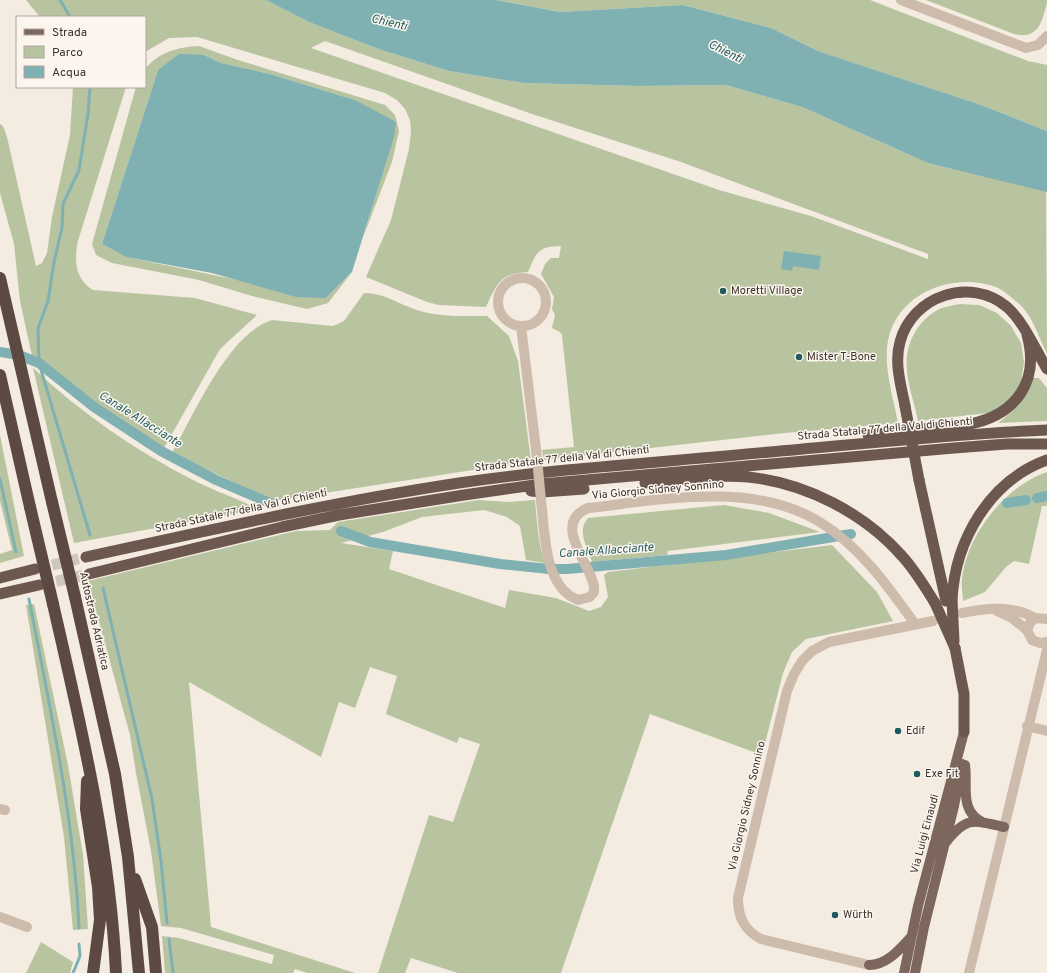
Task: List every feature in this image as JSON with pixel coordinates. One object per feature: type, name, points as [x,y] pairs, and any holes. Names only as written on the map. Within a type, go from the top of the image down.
[{"type":"highway","name":"Autostrada Adriatica","points":[[0,278],[115,774],[128,857],[139,973]]},
{"type":"highway","points":[[964,732],[964,694],[955,648],[949,601],[919,480],[898,365],[899,343],[904,329],[911,318],[919,309],[933,300],[959,292],[987,296],[997,300],[1013,313],[1047,369]]},
{"type":"highway","points":[[768,452],[796,443],[970,424],[995,417],[1015,401],[1026,382],[1031,360],[1026,335]]},
{"type":"highway","points":[[0,376],[88,758],[100,824],[108,882],[116,973]]},
{"type":"highway","name":"Strada Statale 77 della Val di Chienti","points":[[86,557],[270,516],[460,483],[538,473],[917,438],[1047,430]]},
{"type":"highway","name":"Strada Statale 77 della Val di Chienti","points":[[89,574],[282,527],[339,515],[541,484],[954,448],[1006,444],[1047,444]]},
{"type":"highway","points":[[949,601],[959,555],[968,532],[979,514],[1001,489],[1022,473],[1047,460]]},
{"type":"highway","points":[[509,489],[542,492],[720,476],[748,477],[777,482],[831,501],[856,516],[902,555],[920,578],[935,604],[955,648]]},
{"type":"highway","points":[[0,578],[35,570]]},
{"type":"highway","points":[[0,594],[39,586]]},
{"type":"highway","points":[[88,758],[86,809],[98,887],[100,920],[93,973]]},
{"type":"highway","points":[[128,857],[152,927],[156,973]]},
{"type":"main road","name":"Via Luigi Einaudi","points":[[915,973],[924,926],[959,780],[964,749],[964,732]]},
{"type":"main road","name":"Via Luigi Einaudi","points":[[904,973],[911,937],[964,732]]},
{"type":"main road","points":[[964,749],[967,780],[966,805],[973,816],[982,822]]},
{"type":"main road","points":[[943,845],[961,826],[973,821],[1004,827]]},
{"type":"main road","points":[[869,965],[884,961],[911,937]]},
{"type":"main road","points":[[869,965],[878,973]]},
{"type":"street","points":[[901,0],[1020,46],[1029,48],[1038,45],[1047,36]]},
{"type":"street","points":[[1038,45],[1047,52]]},
{"type":"street","points":[[522,277],[536,282],[545,293],[546,308],[539,319],[534,323],[521,326],[514,324],[503,316],[498,303],[502,288],[508,282],[522,277]]},
{"type":"street","name":"Via Giorgio Sidney Sonnino","points":[[521,326],[542,510],[550,563],[555,577],[568,594],[581,600],[587,599],[594,592],[594,583],[581,558],[572,532],[576,516],[580,511],[588,508],[728,495],[773,503],[807,515],[826,526],[877,573],[915,624]]},
{"type":"street","points":[[993,609],[1012,618],[1028,630],[1038,652],[1041,671]]},
{"type":"street","points":[[962,613],[993,609],[1018,610],[1035,618],[1047,619]]},
{"type":"street","points":[[1028,630],[1030,623],[1035,618]]},
{"type":"street","name":"Via Giorgio Sidney Sonnino","points":[[869,965],[761,939],[746,928],[740,918],[738,898],[787,691],[798,667],[812,651],[829,642],[933,620]]},
{"type":"street","points":[[1032,640],[1040,643],[1047,642]]},
{"type":"street","points":[[969,973],[1047,650]]},
{"type":"street","points":[[1028,726],[1047,731]]},
{"type":"street","points":[[0,917],[27,926]]},
{"type":"green space","points":[[26,0],[266,0],[309,22],[381,50],[449,71],[523,83],[638,86],[726,85],[802,107],[928,163],[1046,191],[1047,353],[1028,314],[1018,303],[1004,292],[996,287],[980,283],[964,282],[947,284],[932,289],[917,297],[905,307],[895,320],[889,336],[887,347],[887,369],[898,423],[785,433],[544,460],[542,450],[574,447],[562,335],[560,332],[552,328],[555,315],[552,309],[554,297],[541,274],[545,264],[551,258],[559,258],[561,246],[547,247],[543,249],[536,255],[528,272],[506,277],[501,281],[493,292],[486,307],[439,305],[427,302],[366,277],[391,220],[409,149],[411,131],[410,120],[405,109],[397,100],[385,93],[197,37],[169,38],[146,51],[146,16],[39,16]],"holes":[[[325,41],[532,114],[681,162],[928,254],[928,259],[811,216],[719,190],[311,48]]]},
{"type":"green space","points":[[496,0],[870,0],[1028,61],[1047,65],[1047,131],[981,105],[818,51],[771,28],[683,5],[560,12]]},
{"type":"green space","points":[[926,0],[1047,0],[1047,3],[1038,28],[1034,32],[1022,35],[1014,34]]},
{"type":"green space","points":[[199,46],[238,60],[385,105],[395,115],[399,131],[392,162],[364,235],[385,162],[355,100],[270,74],[221,63],[204,55],[158,70],[102,244],[126,257],[326,298],[352,272],[328,303],[307,309],[252,296],[199,280],[112,263],[96,255],[92,244],[136,88],[146,88],[146,68],[156,58],[176,49]]},
{"type":"green space","points":[[73,88],[126,88],[77,244],[76,264],[83,281],[87,285],[93,290],[195,298],[257,315],[220,349],[164,448],[95,403],[41,359],[32,356],[20,301],[14,244],[0,193],[0,124],[3,126],[7,137],[36,266],[42,263],[47,253],[52,217],[70,135]]},
{"type":"green space","points":[[364,293],[379,295],[413,309],[428,313],[453,316],[487,316],[509,336],[518,361],[531,461],[273,501],[172,453],[214,377],[241,341],[256,328],[272,320],[333,326],[344,321]]},
{"type":"green space","points":[[960,304],[979,305],[997,313],[1011,326],[1021,343],[1024,362],[1021,382],[1012,399],[997,412],[918,421],[907,370],[910,342],[914,333],[926,318],[942,308]]},
{"type":"green space","points":[[33,368],[51,385],[90,416],[130,444],[195,481],[259,509],[74,543]]},
{"type":"green space","points":[[1033,378],[1039,378],[1047,388],[1047,421],[998,423],[1019,404],[1027,392]]},
{"type":"green space","points":[[0,435],[24,556],[0,563],[0,554],[12,550],[0,501]]},
{"type":"green space","points":[[1047,472],[1047,506],[1042,506],[1029,564],[1014,561],[1006,567],[985,592],[963,601],[962,583],[965,563],[980,530],[990,515],[1003,501],[1031,479]]},
{"type":"green space","points":[[479,500],[508,502],[535,500],[539,540],[545,563],[526,560],[520,526],[507,517],[484,510],[422,517],[383,532],[341,543],[393,551],[389,569],[505,608],[509,590],[556,598],[589,611],[601,607],[608,597],[604,575],[608,572],[832,545],[877,592],[893,621],[806,639],[792,652],[783,673],[762,755],[650,714],[561,973],[458,973],[411,958],[405,973],[378,973],[429,815],[453,822],[480,744],[459,737],[457,743],[386,714],[397,676],[370,667],[355,708],[339,702],[321,757],[189,682],[211,927],[355,973],[307,973],[295,969],[293,973],[165,973],[162,936],[179,938],[272,964],[274,955],[181,928],[161,926],[151,851],[130,735],[88,581],[296,531],[330,530],[338,522]]},
{"type":"green space","points":[[724,505],[769,513],[820,532],[668,551],[667,555],[592,562],[584,540],[583,529],[588,518]]},
{"type":"green space","points":[[34,604],[68,765],[83,855],[88,929],[73,930],[64,837],[26,605]]},
{"type":"green space","points":[[41,942],[73,962],[70,973],[26,973]]},
{"type":"water","name":"Chienti","points":[[266,0],[496,0],[560,12],[683,5],[771,28],[818,51],[981,105],[1047,131],[1047,192],[928,163],[802,107],[726,85],[638,86],[523,83],[449,71],[381,50],[309,22]]},
{"type":"water","points":[[179,54],[204,55],[221,63],[270,74],[355,100],[396,122],[394,137],[352,272],[326,298],[296,297],[212,273],[126,257],[102,244],[158,70]]},
{"type":"water","points":[[784,251],[821,256],[819,270],[793,266],[792,271],[781,269]]},
{"type":"waterway","points":[[60,0],[69,16]]},
{"type":"waterway","points":[[90,88],[88,114],[79,170],[63,204],[62,228],[54,262],[48,301],[38,328],[39,363],[90,535]]},
{"type":"waterway","name":"Canale Allacciante","points":[[0,352],[19,355],[39,363],[94,407],[161,451],[216,480],[272,504]]},
{"type":"waterway","points":[[0,479],[16,552]]},
{"type":"waterway","name":"Canale Allacciante","points":[[1037,498],[1047,496]]},
{"type":"waterway","name":"Canale Allacciante","points":[[1007,503],[1026,500]]},
{"type":"waterway","name":"Canale Allacciante","points":[[341,531],[370,542],[500,564],[549,569],[567,569],[726,555],[851,534]]},
{"type":"waterway","points":[[103,588],[152,799],[161,861],[167,923]]},
{"type":"waterway","points":[[29,599],[67,804],[79,928]]},
{"type":"waterway","points":[[169,939],[173,973]]},
{"type":"waterway","points":[[73,973],[80,956],[79,944]]},
{"type":"tunnel","points":[[36,569],[86,557]]},
{"type":"tunnel","points":[[40,585],[89,574]]},
{"type":"place","name":"Moretti Village","points":[[723,291]]},
{"type":"place","name":"Mister T-Bone","points":[[799,357]]},
{"type":"place","name":"Edif","points":[[898,731]]},
{"type":"place","name":"Exe Fit","points":[[917,774]]},
{"type":"place","name":"Würth","points":[[835,915]]}]
